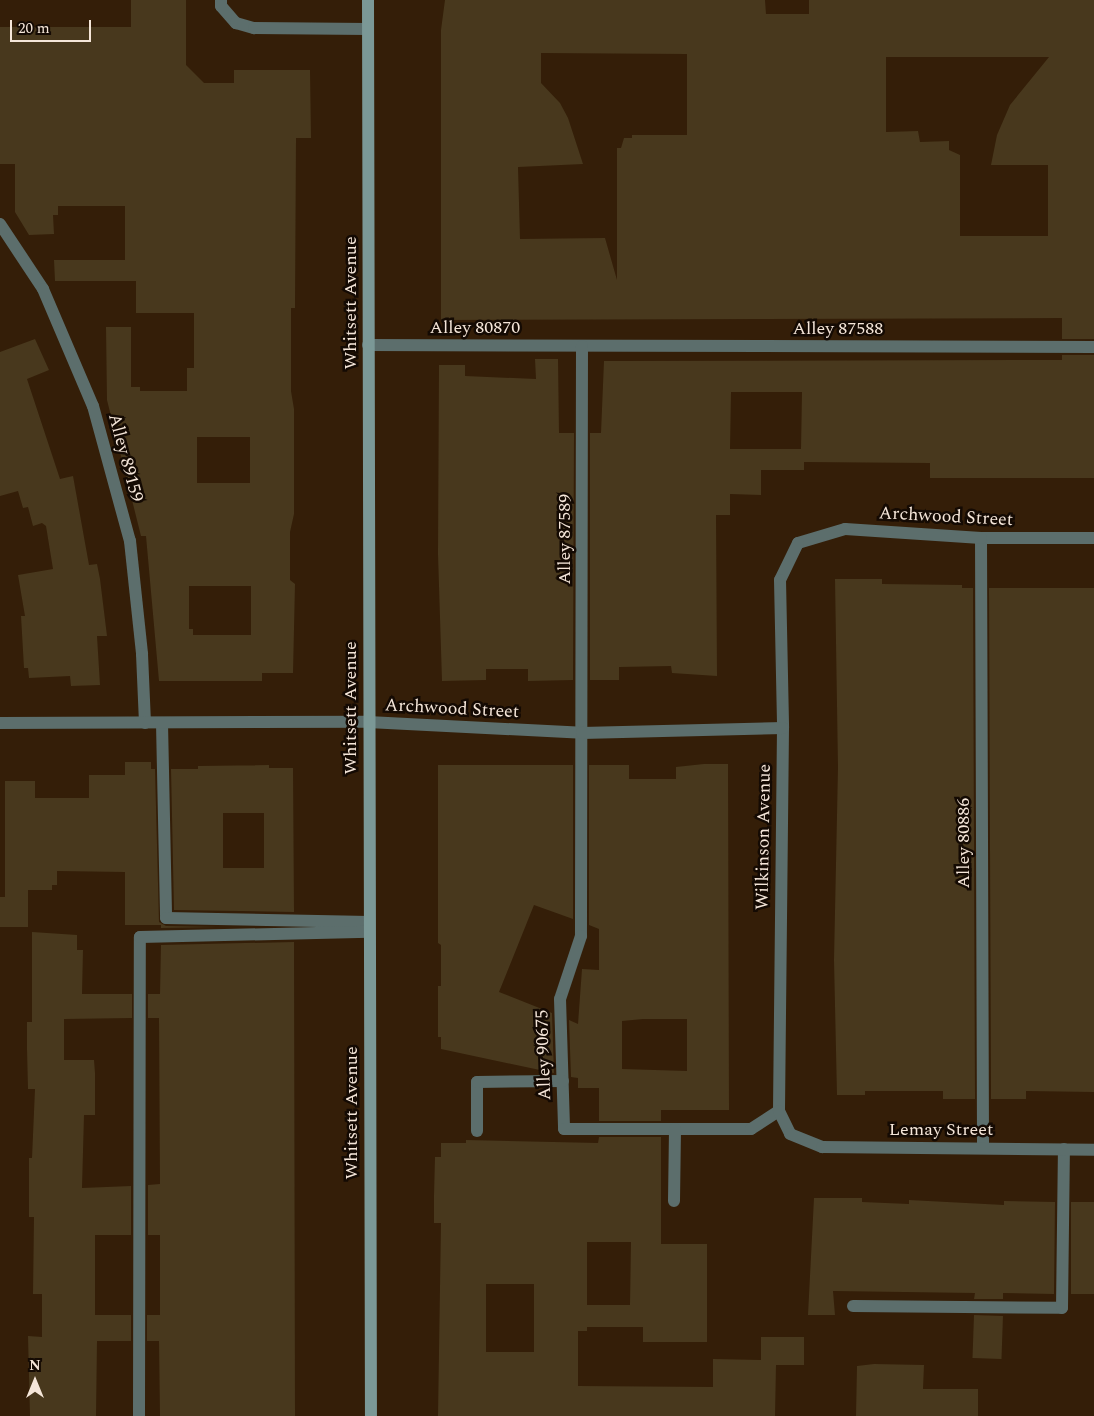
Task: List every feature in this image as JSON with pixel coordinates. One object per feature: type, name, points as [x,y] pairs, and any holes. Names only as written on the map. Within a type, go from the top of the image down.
[{"type":"main road","name":"Whitsett Avenue","points":[[368,0],[368,722],[371,1416]]},
{"type":"street","points":[[221,0],[221,6],[236,23],[254,28],[368,29]]},
{"type":"street","name":"Alley 89159","points":[[0,224],[43,289],[93,406],[130,541],[142,654],[145,723]]},
{"type":"street","name":"Alley 80870","points":[[368,345],[582,346]]},
{"type":"street","name":"Alley 87588","points":[[582,346],[1094,347]]},
{"type":"street","name":"Alley 87589","points":[[582,346],[582,733]]},
{"type":"street","name":"Archwood Street","points":[[798,543],[846,529],[981,538],[1094,538]]},
{"type":"street","name":"Alley 80886","points":[[981,538],[982,1148]]},
{"type":"street","name":"Wilkinson Avenue","points":[[790,1134],[779,1111],[783,728],[780,580],[798,543]]},
{"type":"street","name":"Archwood Street","points":[[0,723],[368,722],[582,733],[783,728]]},
{"type":"street","points":[[162,723],[166,918],[369,926]]},
{"type":"street","name":"Alley 90675","points":[[582,733],[581,936],[560,999],[564,1130],[751,1129],[779,1111]]},
{"type":"street","points":[[139,1416],[140,937],[369,926]]},
{"type":"street","points":[[477,1131],[477,1082],[563,1081]]},
{"type":"street","points":[[674,1130],[674,1201]]},
{"type":"street","name":"Lemay Street","points":[[790,1134],[822,1147],[1094,1150]]},
{"type":"street","points":[[853,1306],[1062,1308],[1064,1149]]},
{"type":"building","points":[[131,0],[186,0],[186,65],[204,83],[234,83],[234,70],[310,70],[311,138],[296,138],[295,308],[291,308],[291,391],[294,409],[294,514],[290,532],[290,580],[295,584],[293,673],[262,673],[262,681],[159,681],[146,536],[141,536],[107,400],[106,327],[131,327],[131,387],[140,387],[140,391],[187,391],[187,368],[194,368],[194,313],[136,313],[136,281],[55,281],[54,260],[125,260],[125,206],[58,206],[58,215],[53,215],[54,234],[29,235],[15,212],[15,164],[0,164],[0,27],[131,27]],"holes":[[[197,437],[250,437],[250,483],[197,483]],[[189,586],[251,586],[251,635],[193,635],[193,629],[189,629]]]},
{"type":"building","points":[[445,0],[765,0],[766,14],[809,14],[809,0],[1094,0],[1094,339],[1062,339],[1062,318],[441,320],[441,30]],"holes":[[[541,53],[687,54],[687,135],[632,135],[632,138],[624,138],[621,148],[617,148],[617,280],[605,238],[520,239],[518,167],[583,164],[568,118],[560,103],[541,83]],[[886,57],[1049,57],[1010,105],[997,135],[991,165],[1048,165],[1048,236],[960,236],[960,155],[949,150],[949,141],[920,142],[918,131],[886,132]]]},
{"type":"building","points":[[35,339],[49,370],[27,379],[60,479],[73,476],[89,565],[97,564],[100,579],[107,636],[97,636],[100,685],[71,686],[70,676],[29,678],[28,668],[24,668],[21,616],[25,616],[18,575],[53,569],[46,526],[42,523],[33,526],[28,507],[23,508],[18,491],[0,496],[0,352]]},
{"type":"building","points":[[1062,355],[1094,355],[1094,478],[930,478],[930,463],[804,462],[804,470],[761,470],[761,495],[730,494],[730,515],[716,515],[717,676],[672,673],[671,666],[619,667],[619,680],[590,680],[590,433],[601,433],[604,361],[1062,360]],"holes":[[[731,392],[802,392],[801,449],[730,449]]]},
{"type":"building","points":[[535,359],[558,359],[559,433],[574,433],[573,680],[528,681],[528,669],[486,669],[486,680],[442,681],[438,554],[439,365],[465,365],[465,376],[536,379]]},
{"type":"building","points":[[835,579],[882,579],[882,584],[962,585],[962,588],[973,588],[975,1099],[943,1099],[943,1091],[865,1091],[865,1095],[837,1095],[834,960],[838,767]]},
{"type":"building","points":[[989,588],[1094,588],[1094,1092],[1026,1091],[1026,1099],[991,1099]]},
{"type":"building","points":[[125,762],[151,762],[151,769],[155,769],[159,922],[166,926],[218,927],[161,928],[161,925],[125,925],[125,872],[57,871],[57,885],[52,885],[52,890],[28,890],[28,927],[0,927],[0,897],[5,897],[5,781],[35,781],[35,798],[89,798],[89,775],[125,775]]},
{"type":"building","points":[[728,764],[729,1110],[661,1110],[661,1121],[599,1121],[599,1088],[578,1088],[578,1078],[571,1077],[569,1020],[578,1024],[582,969],[599,970],[599,929],[589,925],[589,765],[629,765],[629,779],[676,779],[676,767]],"holes":[[[687,1019],[687,1071],[622,1069],[622,1021]]]},
{"type":"building","points":[[269,765],[269,768],[293,768],[294,912],[174,910],[171,769],[198,769],[198,766]],"holes":[[[223,813],[264,813],[264,868],[223,868]]]},
{"type":"building","points":[[438,765],[573,765],[573,919],[534,905],[499,992],[552,1013],[554,1073],[441,1049],[441,1037],[438,1037],[438,986],[441,986],[441,945],[438,943]]},
{"type":"building","points":[[32,932],[77,935],[77,950],[83,950],[82,994],[132,994],[132,1018],[64,1019],[64,1060],[94,1060],[95,1115],[84,1115],[82,1188],[131,1186],[131,1235],[95,1235],[95,1315],[131,1315],[131,1341],[97,1341],[96,1416],[30,1416],[28,1336],[42,1337],[42,1294],[33,1294],[34,1217],[29,1217],[29,1158],[32,1158],[35,1089],[28,1089],[27,1049],[27,1022],[32,1022]]},
{"type":"building","points":[[294,942],[295,1416],[160,1416],[159,1341],[147,1341],[147,1315],[160,1315],[160,1235],[148,1235],[148,1185],[160,1184],[159,1018],[148,1018],[148,994],[160,994],[161,945]]},
{"type":"building","points":[[599,1137],[661,1137],[661,1244],[707,1244],[707,1342],[643,1342],[643,1327],[587,1327],[587,1331],[578,1331],[578,1386],[713,1387],[713,1359],[761,1360],[761,1337],[804,1337],[804,1365],[776,1365],[775,1416],[438,1416],[441,1223],[434,1223],[434,1196],[435,1157],[441,1157],[441,1143],[466,1143],[466,1140],[598,1143]],"holes":[[[587,1242],[631,1242],[630,1305],[587,1305]],[[486,1284],[534,1284],[534,1352],[486,1352]]]},
{"type":"building","points":[[814,1198],[862,1198],[862,1202],[909,1204],[909,1200],[1004,1205],[1004,1201],[1055,1202],[1054,1294],[1003,1293],[1003,1299],[974,1299],[975,1293],[833,1291],[835,1315],[808,1315]]},
{"type":"building","points":[[1071,1202],[1094,1202],[1094,1294],[1071,1294]]},
{"type":"building","points":[[974,1315],[1003,1316],[1001,1359],[972,1358]]},
{"type":"building","points":[[874,1364],[924,1365],[923,1389],[978,1389],[978,1416],[856,1416],[857,1366]]}]
